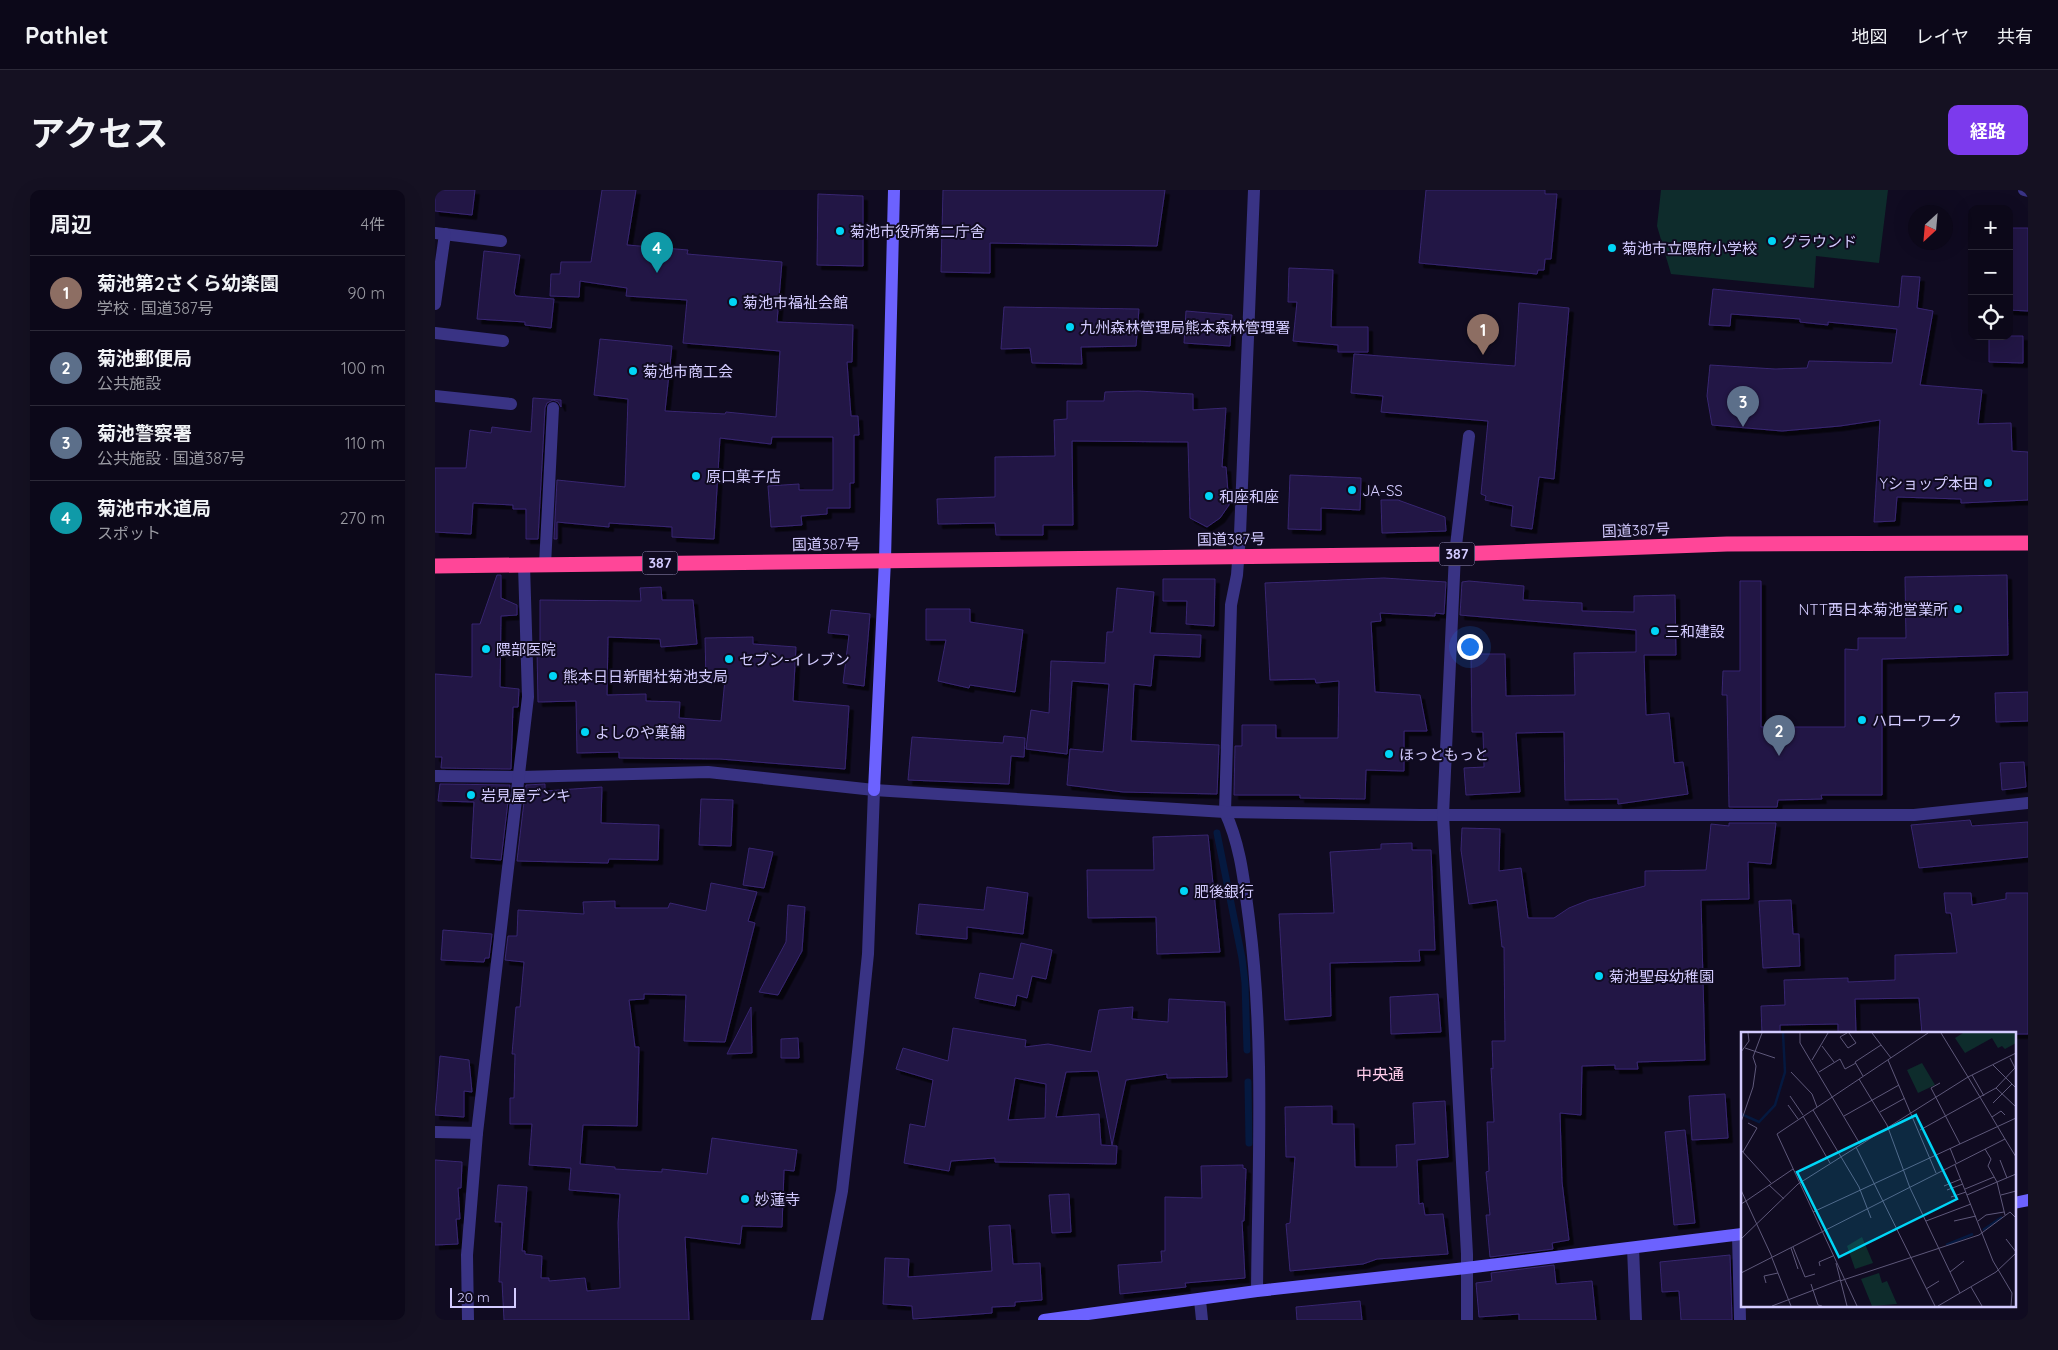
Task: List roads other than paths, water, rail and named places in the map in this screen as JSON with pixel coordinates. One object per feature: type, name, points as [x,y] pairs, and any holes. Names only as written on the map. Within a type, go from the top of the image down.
[{"type":"highway","name":"国道387号","points":[[435,566],[1455,554],[1727,544],[2028,543]]},
{"type":"street","points":[[817,1320],[842,1191],[868,954],[885,560],[894,190]]},
{"type":"street","points":[[1254,190],[1237,575],[1231,605],[1225,812],[1235,834],[1243,874],[1257,984],[1259,1109],[1257,1291]]},
{"type":"street","points":[[2024,190],[2028,191]]},
{"type":"street","points":[[435,304],[440,234],[501,241]]},
{"type":"street","points":[[435,332],[503,341]]},
{"type":"street","points":[[435,396],[511,404]]},
{"type":"street","points":[[545,565],[553,408]]},
{"type":"street","points":[[1467,1320],[1467,1268],[1443,815],[1455,554],[1469,436]]},
{"type":"street","points":[[469,1320],[467,1255],[477,1132],[521,777],[528,697],[525,565]]},
{"type":"street","points":[[435,776],[521,777],[708,772],[875,790],[1225,812],[1443,815],[1914,815],[2028,803]]},
{"type":"street","points":[[435,1132],[477,1132]]},
{"type":"street","points":[[2015,1203],[2028,1200]]},
{"type":"street","points":[[1044,1320],[1257,1291],[1467,1268],[1740,1234],[1740,1320]]},
{"type":"street","points":[[1633,1248],[1636,1320]]},
{"type":"street","points":[[1200,1300],[1201,1320]]},
{"type":"waterway","points":[[1217,833],[1242,958],[1245,983],[1247,1050]]},
{"type":"waterway","points":[[1248,1082],[1249,1143]]},
{"type":"place","name":"菊池市役所第二庁舎","points":[[840,231]]},
{"type":"place","name":"グラウンド","points":[[1772,241]]},
{"type":"place","name":"菊池市立隈府小学校","points":[[1612,248]]},
{"type":"place","name":"菊池市水道局","points":[[657,273]]},
{"type":"place","name":"菊池市福祉会館","points":[[733,302]]},
{"type":"place","name":"九州森林管理局熊本森林管理署","points":[[1070,327]]},
{"type":"place","name":"菊池第2さくら幼楽園","points":[[1483,355]]},
{"type":"place","name":"菊池市商工会","points":[[633,371]]},
{"type":"place","name":"菊池警察署","points":[[1743,427]]},
{"type":"place","name":"原口菓子店","points":[[696,476]]},
{"type":"place","name":"Yショップ本田","points":[[1988,483]]},
{"type":"place","name":"JA-SS","points":[[1352,490]]},
{"type":"place","name":"和座和座","points":[[1209,496]]},
{"type":"place","name":"NTT西日本菊池営業所","points":[[1958,609]]},
{"type":"place","name":"三和建設","points":[[1655,631]]},
{"type":"place","name":"隈部医院","points":[[486,649]]},
{"type":"place","name":"セブン-イレブン","points":[[729,659]]},
{"type":"place","name":"熊本日日新聞社菊池支局","points":[[553,676]]},
{"type":"place","name":"ハローワーク","points":[[1862,720]]},
{"type":"place","name":"よしのや菓舗","points":[[585,732]]},
{"type":"place","name":"ほっともっと","points":[[1389,754]]},
{"type":"place","name":"菊池郵便局","points":[[1779,756]]},
{"type":"place","name":"岩見屋デンキ","points":[[471,795]]},
{"type":"place","name":"肥後銀行","points":[[1184,891]]},
{"type":"place","name":"菊池聖母幼稚園","points":[[1599,976]]},
{"type":"place","name":"妙蓮寺","points":[[745,1199]]},
{"type":"district","name":"中央通","points":[[1380,1074]]}]
